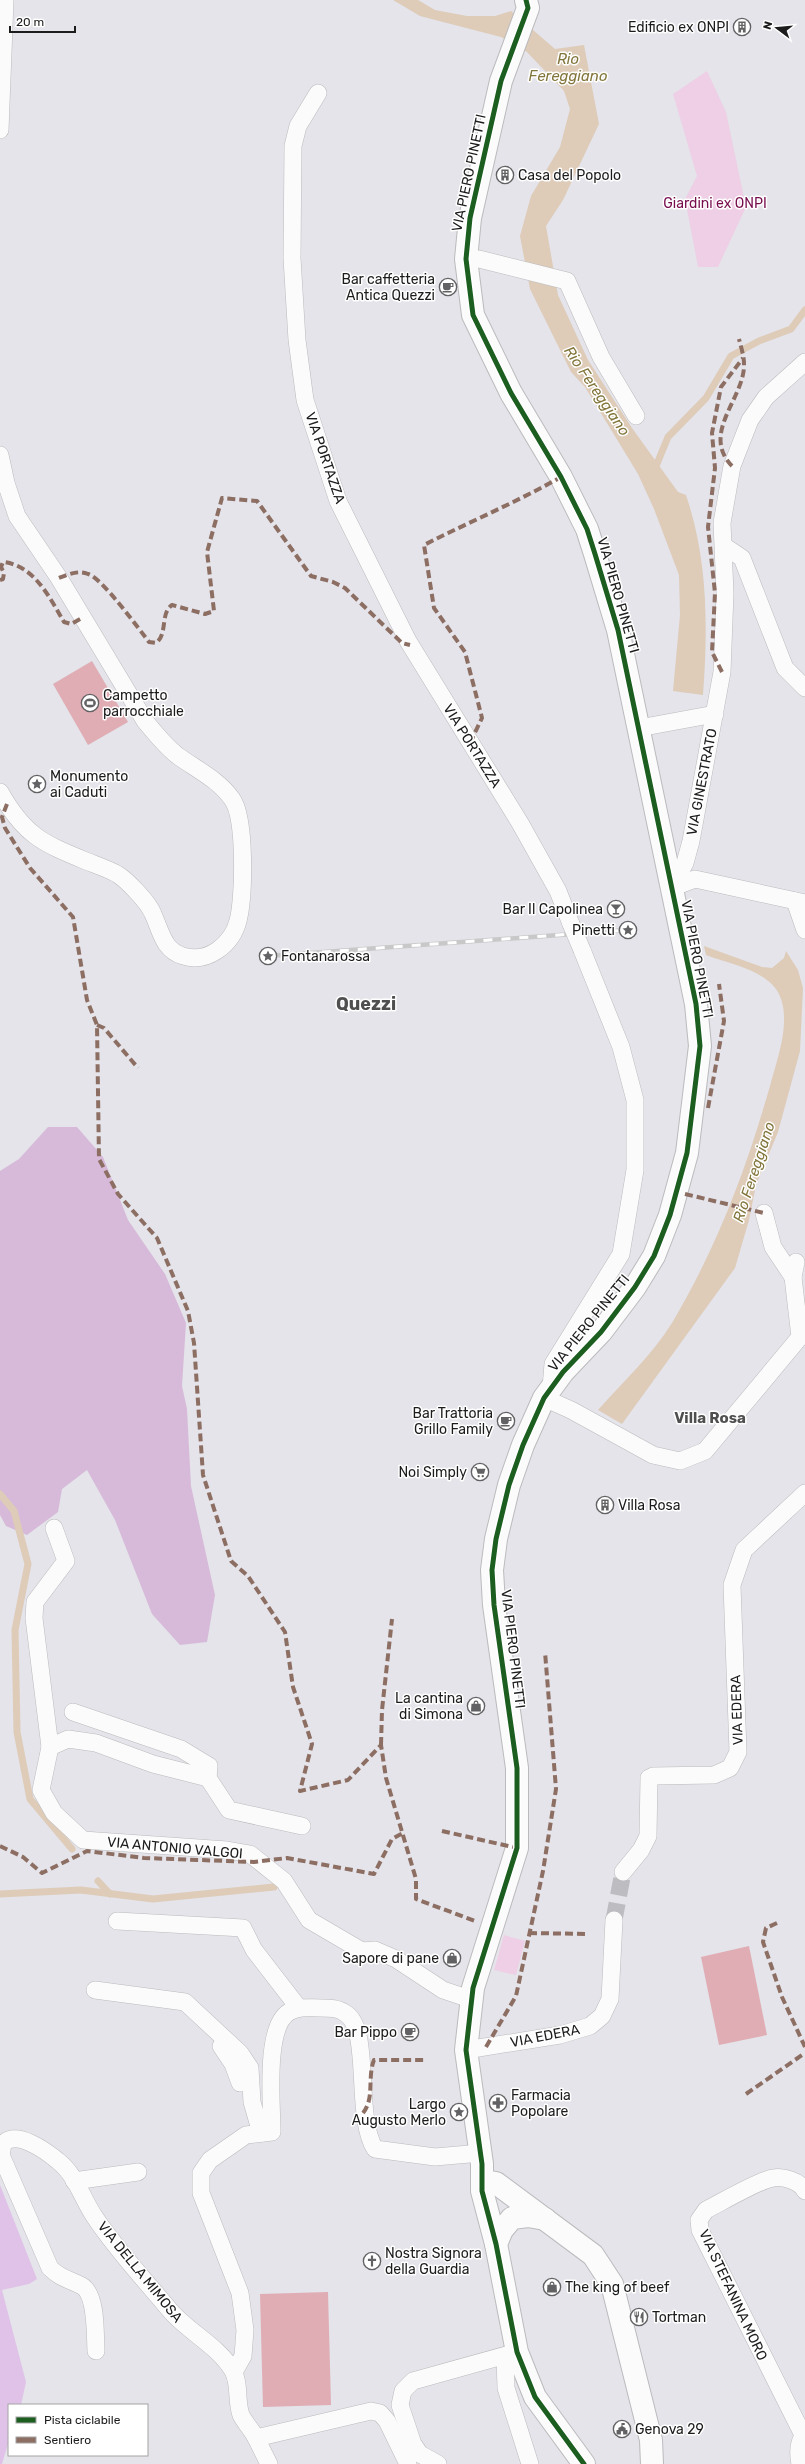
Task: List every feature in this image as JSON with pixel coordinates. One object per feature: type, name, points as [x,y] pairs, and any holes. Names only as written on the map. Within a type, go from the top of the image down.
[{"type":"street","points":[[0,130],[5,0]]},
{"type":"street","name":"VIA PIERO PINETTI","points":[[470,1999],[491,1927],[517,1848],[517,1768],[494,1605],[492,1570],[496,1539],[509,1485],[523,1445],[548,1393],[619,1310],[654,1256],[678,1191],[687,1153],[700,1046],[696,1004],[618,630],[587,530],[561,477],[511,392],[473,315],[466,259],[472,204],[503,74],[527,4]]},
{"type":"street","name":"VIA PORTAZZA","points":[[318,93],[298,126],[293,146],[292,258],[297,340],[305,400],[338,501],[408,641],[520,823],[558,891],[621,1047],[635,1100],[634,1170],[621,1254],[553,1364],[548,1393]]},
{"type":"street","points":[[466,259],[479,259],[566,280],[601,357],[636,416]]},
{"type":"street","name":"VIA GINESTRATO","points":[[671,888],[685,863],[691,841],[722,672],[725,593],[722,523],[732,466],[750,420],[766,397],[805,362]]},
{"type":"street","points":[[0,455],[6,483],[17,516],[59,578],[145,721],[167,746],[221,786],[233,800],[238,816],[243,853],[238,921],[228,942],[220,949],[199,957],[184,957],[173,952],[166,944],[147,903],[118,874],[52,847],[32,834],[16,818],[4,798]]},
{"type":"street","points":[[724,546],[742,558],[785,668],[805,688]]},
{"type":"street","points":[[639,728],[715,714]]},
{"type":"street","points":[[671,888],[695,879],[800,902],[805,930]]},
{"type":"street","points":[[548,1393],[571,1410],[653,1455],[680,1461],[705,1451],[800,1337],[798,1269],[773,1247],[764,1213]]},
{"type":"street","name":"VIA EDERA","points":[[623,1872],[642,1850],[648,1836],[649,1778],[653,1776],[714,1776],[730,1768],[738,1752],[732,1585],[744,1550],[805,1493]]},
{"type":"street","name":"VIA ANTONIO VALGOI","points":[[54,1528],[66,1561],[35,1602],[34,1618],[50,1747],[41,1790],[54,1813],[83,1840],[227,1850],[250,1854],[284,1881],[309,1920],[362,1951],[375,1950],[396,1959],[444,1990],[470,1999]]},
{"type":"street","points":[[72,1712],[181,1749],[209,1766],[208,1778],[229,1810],[302,1826]]},
{"type":"street","points":[[50,1747],[68,1740],[96,1743],[153,1764],[208,1778]]},
{"type":"street","points":[[117,1921],[243,1928],[254,1950],[298,2007]]},
{"type":"street","name":"VIA EDERA","points":[[466,2050],[560,2035],[590,2026],[602,2016],[610,1999],[614,1924],[619,1934],[619,2010]]},
{"type":"street","points":[[95,1990],[185,2002],[240,2053],[250,2068],[252,2102],[261,2133]]},
{"type":"street","points":[[470,1999],[466,2050],[481,2152],[484,2181],[482,2191],[496,2244],[511,2354],[506,2388],[530,2464]]},
{"type":"street","points":[[269,2464],[256,2438],[241,2415],[234,2372],[243,2356],[245,2330],[240,2293],[201,2193],[201,2172],[210,2160],[246,2135],[272,2132],[273,2044],[278,2023],[287,2013],[298,2007],[335,2008],[346,2013],[352,2019],[360,2038],[364,2113],[369,2135],[375,2149],[435,2157],[481,2152]]},
{"type":"street","points":[[220,2035],[220,2045],[233,2064],[240,2083]]},
{"type":"street","name":"VIA DELLA MIMOSA","points":[[96,2351],[92,2298],[82,2287],[59,2277],[50,2268],[1,2155],[1,2147],[10,2139],[27,2142],[58,2160],[70,2172],[94,2216],[178,2320],[223,2358],[234,2372]]},
{"type":"street","points":[[74,2181],[138,2172]]},
{"type":"street","name":"VIA STEFANINA MORO","points":[[800,2464],[798,2454],[804,2435],[700,2230],[699,2220],[706,2210],[772,2178],[788,2179],[803,2187],[805,2191]]},
{"type":"street","points":[[484,2181],[496,2183],[593,2255],[612,2284],[652,2440],[652,2464]]},
{"type":"street","points":[[496,2244],[502,2230],[512,2218],[528,2216],[545,2219]]},
{"type":"street","points":[[438,2464],[420,2454],[413,2444],[400,2405],[403,2391],[413,2381],[511,2354]]},
{"type":"street","points":[[511,2354],[535,2397],[584,2464]]},
{"type":"street","points":[[256,2438],[371,2411],[380,2413],[387,2421],[408,2464]]},
{"type":"shaded area","name":"Campetto parrocchiale","points":[[92,661],[128,722],[88,745],[53,684]]},
{"type":"shaded area","points":[[48,1127],[77,1127],[103,1157],[128,1220],[165,1274],[186,1323],[182,1386],[187,1409],[191,1486],[215,1595],[207,1642],[180,1645],[152,1614],[115,1520],[87,1470],[62,1489],[58,1512],[27,1535],[6,1526],[0,1515],[0,1171],[19,1159]]},
{"type":"shaded area","points":[[749,1946],[767,2035],[719,2045],[701,1957]]},
{"type":"shaded area","points":[[0,2185],[37,2279],[29,2284],[2,2290],[26,2382],[21,2404],[8,2404],[8,2444],[2,2464],[0,2464]]},
{"type":"shaded area","points":[[328,2292],[331,2405],[263,2407],[260,2294]]},
{"type":"green space","name":"Giardini ex ONPI","points":[[707,71],[726,112],[746,207],[718,267],[698,267],[685,199],[697,176],[673,94]]},
{"type":"green space","points":[[504,1935],[525,1941],[516,1975],[494,1970]]},
{"type":"water","name":"Rio Fereggiano","points":[[393,0],[418,0],[435,10],[467,16],[495,16],[511,11],[555,49],[584,45],[599,124],[563,200],[546,226],[558,295],[588,360],[632,428],[678,492],[686,495],[699,544],[705,594],[706,644],[703,695],[673,691],[680,615],[679,575],[654,509],[638,474],[585,387],[571,372],[530,289],[520,236],[531,196],[560,147],[570,109],[564,91],[527,52],[501,37],[420,16]]},
{"type":"water","name":"Rio Fereggiano","points":[[704,946],[762,967],[772,968],[784,958],[786,951],[798,970],[803,988],[800,1051],[778,1132],[756,1185],[749,1220],[735,1268],[622,1424],[598,1410],[656,1346],[672,1323],[703,1266],[729,1208],[751,1148],[782,1040],[784,1028],[783,1005],[779,994],[773,986],[757,973],[706,955]]},
{"type":"waterway","points":[[654,471],[668,437],[706,398],[731,356],[759,341],[791,329],[805,310]]},
{"type":"waterway","points":[[0,1494],[14,1511],[28,1564],[15,1630],[17,1732],[30,1799],[72,1849]]},
{"type":"waterway","points":[[98,1881],[110,1894]]},
{"type":"waterway","points":[[0,1894],[81,1890],[153,1899],[274,1887]]},
{"type":"tunnel","points":[[614,1920],[623,1872]]},
{"type":"railway","points":[[268,956],[628,930]]},
{"type":"marked path","points":[[732,466],[723,454],[721,441],[722,428],[726,415],[738,390],[742,377],[744,361],[739,339]]},
{"type":"marked path","points":[[722,672],[712,652],[715,593],[708,527],[715,468],[712,433],[721,387],[743,358]]},
{"type":"marked path","points":[[470,743],[482,718],[465,652],[434,608],[424,545],[561,477]]},
{"type":"marked path","points":[[59,578],[77,572],[94,577],[120,604],[149,642],[156,643],[162,634],[166,613],[172,605],[205,614],[214,611],[207,552],[222,498],[257,501],[311,576],[333,582],[345,588],[402,643],[410,645]]},
{"type":"marked path","points":[[0,580],[3,579],[4,573],[1,567],[3,562],[14,564],[24,569],[40,584],[64,622],[71,624],[82,618]]},
{"type":"marked path","points":[[7,804],[2,817],[5,828],[30,868],[73,917],[87,1000],[97,1025],[99,1159],[118,1194],[157,1238],[188,1311],[194,1343],[203,1475],[231,1561],[248,1576],[285,1632],[293,1687],[312,1744],[300,1791],[348,1780],[381,1745],[386,1778],[416,1879],[416,1899],[475,1921]]},
{"type":"marked path","points":[[708,1108],[724,1021],[719,984]]},
{"type":"marked path","points":[[97,1025],[104,1028],[138,1068]]},
{"type":"marked path","points":[[685,1194],[764,1213]]},
{"type":"marked path","points":[[381,1745],[382,1710],[392,1619]]},
{"type":"marked path","points":[[486,2047],[516,1996],[543,1871],[556,1789],[545,1652]]},
{"type":"marked path","points":[[442,1831],[517,1848]]},
{"type":"marked path","points":[[0,1846],[23,1857],[42,1873],[87,1851],[144,1858],[254,1862],[287,1858],[374,1874],[392,1839],[403,1833]]},
{"type":"marked path","points":[[777,1923],[766,1928],[763,1942],[782,1997],[805,2047]]},
{"type":"marked path","points":[[529,1933],[589,1934]]},
{"type":"marked path","points":[[746,2094],[805,2053]]},
{"type":"marked path","points":[[363,2113],[369,2101],[371,2074],[374,2060],[425,2060]]},
{"type":"cycle path","points":[[526,0],[528,8],[501,81],[470,218],[466,259],[473,315],[511,393],[561,477],[587,529],[595,554],[618,630],[696,1004],[700,1046],[687,1153],[670,1215],[654,1256],[635,1287],[601,1332],[563,1372],[544,1398],[523,1445],[509,1485],[496,1539],[492,1570],[494,1605],[517,1768],[517,1848],[473,1988],[466,2050],[482,2164],[482,2191],[496,2244],[517,2352],[535,2397],[584,2464]]},
{"type":"place","name":"Edificio ex ONPI","points":[[742,27]]},
{"type":"place","name":"Casa del Popolo","points":[[505,175]]},
{"type":"place","name":"Bar caffetteria Antica Quezzi","points":[[448,287]]},
{"type":"place","name":"Campetto parrocchiale","points":[[90,703]]},
{"type":"place","name":"Monumento ai Caduti","points":[[37,784]]},
{"type":"place","name":"Bar Il Capolinea","points":[[616,909]]},
{"type":"place","name":"Pinetti","points":[[628,930]]},
{"type":"place","name":"Fontanarossa","points":[[268,956]]},
{"type":"place","name":"Bar Trattoria Grillo Family","points":[[506,1421]]},
{"type":"place","name":"Noi Simply","points":[[480,1472]]},
{"type":"place","name":"Villa Rosa","points":[[605,1505]]},
{"type":"place","name":"La cantina di Simona","points":[[476,1706]]},
{"type":"place","name":"Sapore di pane","points":[[452,1958]]},
{"type":"place","name":"Bar Pippo","points":[[410,2032]]},
{"type":"place","name":"Farmacia Popolare","points":[[498,2103]]},
{"type":"place","name":"Largo Augusto Merlo","points":[[459,2112]]},
{"type":"place","name":"Nostra Signora della Guardia","points":[[372,2261]]},
{"type":"place","name":"The king of beef","points":[[552,2287]]},
{"type":"place","name":"Tortman","points":[[639,2317]]},
{"type":"place","name":"Genova 29","points":[[622,2429]]},
{"type":"district","name":"Quezzi","points":[[366,1004]]},
{"type":"district","name":"Villa Rosa","points":[[710,1418]]}]
